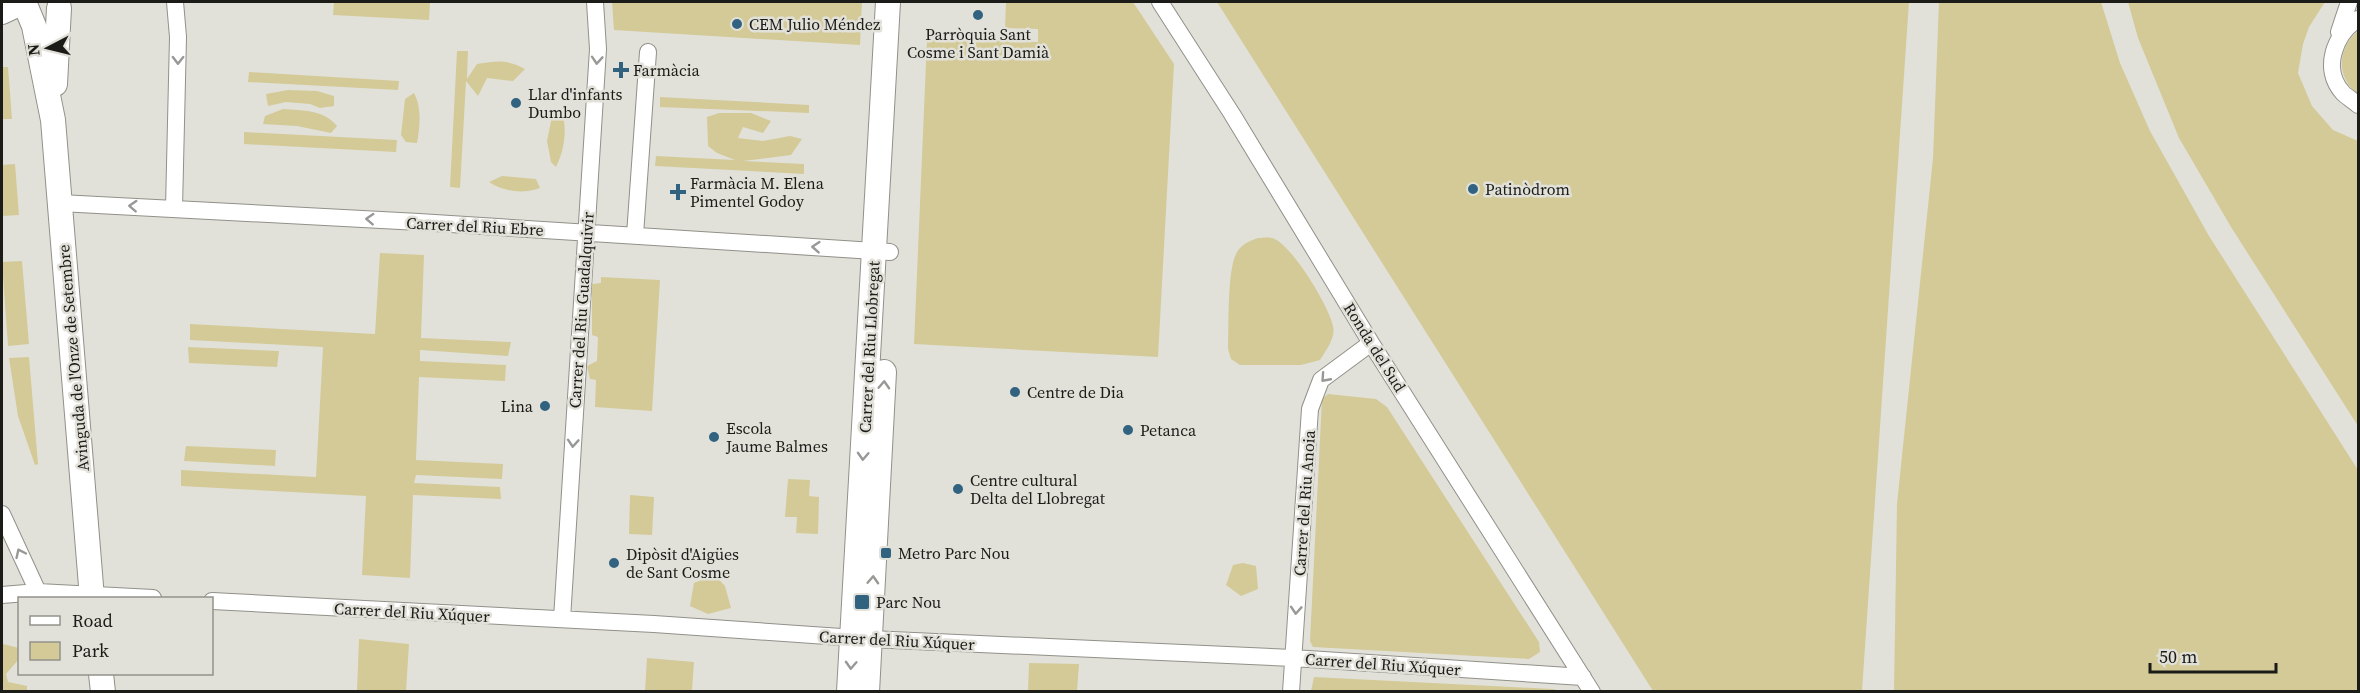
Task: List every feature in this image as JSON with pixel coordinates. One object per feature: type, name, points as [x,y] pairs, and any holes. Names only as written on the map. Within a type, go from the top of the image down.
[{"type":"street","points":[[174,208],[178,37],[175,2]]},
{"type":"street","name":"Carrer del Riu Guadalquivir","points":[[562,619],[598,49],[595,2]]},
{"type":"street","name":"Carrer del Riu Llobregat","points":[[849,692],[861,638],[882,251],[888,2]]},
{"type":"street","name":"Carrer del Riu Llobregat","points":[[882,251],[905,2]]},
{"type":"street","name":"Ronda del Sud","points":[[1160,2],[1371,343],[1588,684]]},
{"type":"street","points":[[2349,2],[2333,50],[2333,72],[2343,93],[2358,105]]},
{"type":"street","points":[[16,7],[45,13],[63,5]]},
{"type":"street","name":"Avinguda de l'Onze de Setembre","points":[[53,120],[63,5]]},
{"type":"street","name":"Avinguda de l'Onze de Setembre","points":[[16,7],[34,26],[53,120],[92,597]]},
{"type":"street","points":[[2333,50],[2338,38],[2349,25],[2358,19]]},
{"type":"street","points":[[635,235],[648,52]]},
{"type":"street","name":"Carrer del Riu Ebre","points":[[60,203],[882,251]]},
{"type":"street","name":"Carrer del Riu Anoia","points":[[1291,692],[1310,409],[1321,380],[1371,343]]},
{"type":"street","points":[[2,514],[38,592]]},
{"type":"street","points":[[2,595],[38,592],[92,597]]},
{"type":"street","name":"Carrer del Riu Xúquer","points":[[213,602],[562,619],[861,638],[1293,658],[1588,684]]},
{"type":"street","name":"Carrer del Riu Llobregat","points":[[861,638],[867,692]]},
{"type":"street","points":[[87,675],[88,692]]},
{"type":"street","points":[[101,675],[103,692]]},
{"type":"green space","points":[[334,2],[430,2],[429,20],[333,15]]},
{"type":"green space","name":"CEM Julio Méndez","points":[[612,2],[862,2],[860,45],[614,30]]},
{"type":"green space","points":[[1006,2],[1133,2],[1174,64],[1158,357],[914,344],[927,39],[1038,42],[1038,29],[1005,28]]},
{"type":"green space","points":[[1217,2],[1909,2],[1862,691],[1653,691]]},
{"type":"green space","points":[[1939,2],[2101,2],[2120,63],[2150,131],[2209,236],[2358,470],[2358,691],[1894,691],[1897,504],[1933,158]]},
{"type":"green space","points":[[2128,2],[2325,2],[2309,27],[2303,44],[2298,73],[2312,106],[2333,130],[2358,141],[2358,426],[2231,227],[2179,138],[2138,38]]},
{"type":"green space","points":[[2358,31],[2358,94],[2346,80],[2342,63],[2346,46]]},
{"type":"green space","points":[[457,51],[468,51],[467,79],[477,64],[502,62],[525,69],[513,81],[487,78],[478,96],[466,81],[460,188],[450,187]]},
{"type":"green space","points":[[2,67],[8,67],[12,119],[2,119]]},
{"type":"green space","points":[[249,72],[399,81],[398,90],[248,82]]},
{"type":"green space","points":[[288,90],[317,91],[334,96],[334,106],[320,108],[310,104],[286,102],[268,106],[266,94]]},
{"type":"green space","points":[[414,93],[419,111],[417,143],[406,142],[401,135],[405,99]]},
{"type":"green space","points":[[660,97],[809,105],[809,113],[660,107]]},
{"type":"green space","points":[[283,109],[326,116],[337,126],[331,133],[297,126],[263,124],[265,116]]},
{"type":"green space","points":[[562,110],[564,139],[556,167],[551,162],[547,141],[553,112]]},
{"type":"green space","points":[[719,113],[751,113],[771,121],[763,133],[743,127],[738,138],[763,141],[790,136],[802,139],[791,155],[743,161],[804,164],[804,174],[655,166],[656,156],[735,160],[717,153],[708,146],[707,117]]},
{"type":"green space","points":[[244,132],[397,140],[396,152],[244,144]]},
{"type":"green space","points":[[15,164],[19,215],[2,216],[2,165]]},
{"type":"green space","points":[[502,176],[536,179],[540,188],[514,191],[489,182]]},
{"type":"green space","points":[[1258,238],[1272,238],[1280,242],[1299,263],[1317,291],[1334,330],[1330,344],[1320,360],[1301,365],[1240,365],[1231,359],[1228,349],[1233,262],[1240,248]]},
{"type":"green space","points":[[380,253],[424,255],[421,338],[511,342],[508,356],[420,350],[420,361],[506,365],[505,381],[419,377],[416,460],[503,464],[502,479],[416,475],[414,483],[500,487],[501,499],[413,495],[410,578],[362,575],[366,496],[181,486],[181,470],[316,477],[323,347],[190,340],[190,324],[375,334]]},
{"type":"green space","points":[[22,261],[29,344],[8,346],[2,262]]},
{"type":"green space","points":[[601,277],[660,280],[652,411],[595,407],[596,380],[590,379],[587,366],[597,361],[598,337],[592,335],[592,284],[601,283]]},
{"type":"green space","points":[[188,347],[279,351],[277,367],[189,363]]},
{"type":"green space","points":[[29,357],[38,464],[35,465],[18,416],[9,358]]},
{"type":"green space","points":[[1328,394],[1376,399],[1387,407],[1539,642],[1540,652],[1529,659],[1313,647],[1310,641],[1322,399]]},
{"type":"green space","points":[[186,446],[276,450],[275,466],[184,461]]},
{"type":"green space","points":[[788,479],[810,480],[809,496],[819,497],[818,534],[796,533],[797,517],[785,517]]},
{"type":"green space","points":[[630,495],[654,497],[652,535],[629,534]]},
{"type":"green space","points":[[1243,563],[1256,566],[1258,589],[1241,596],[1226,585],[1233,565]]},
{"type":"green space","points":[[715,575],[725,586],[731,608],[708,614],[690,606],[694,583]]},
{"type":"green space","points":[[359,639],[409,644],[406,691],[357,691]]},
{"type":"green space","points":[[3,644],[18,648],[18,660],[6,674],[8,682],[27,686],[27,691],[2,691]]},
{"type":"green space","points":[[647,658],[694,662],[692,691],[645,691]]},
{"type":"green space","points":[[1029,663],[1079,664],[1077,691],[1028,691]]},
{"type":"green space","points":[[1314,677],[1553,689],[1560,691],[1311,691]]},
{"type":"place","name":"Parròquia Sant Cosme i Sant Damià","points":[[978,15]]},
{"type":"place","name":"CEM Julio Méndez","points":[[737,24]]},
{"type":"place","name":"Farmàcia","points":[[621,70]]},
{"type":"place","name":"Llar d'infants Dumbo","points":[[516,103]]},
{"type":"place","name":"Patinòdrom","points":[[1473,189]]},
{"type":"place","name":"Farmàcia M. Elena Pimentel Godoy","points":[[678,192]]},
{"type":"place","name":"Centre de Dia","points":[[1015,392]]},
{"type":"place","name":"Lina","points":[[545,406]]},
{"type":"place","name":"Petanca","points":[[1128,430]]},
{"type":"place","name":"Escola Jaume Balmes","points":[[714,437]]},
{"type":"place","name":"Centre cultural Delta del Llobregat","points":[[958,489]]},
{"type":"place","name":"Metro Parc Nou","points":[[886,553]]},
{"type":"place","name":"Dipòsit d'Aigües de Sant Cosme","points":[[614,563]]},
{"type":"place","name":"Parc Nou","points":[[862,602]]}]
